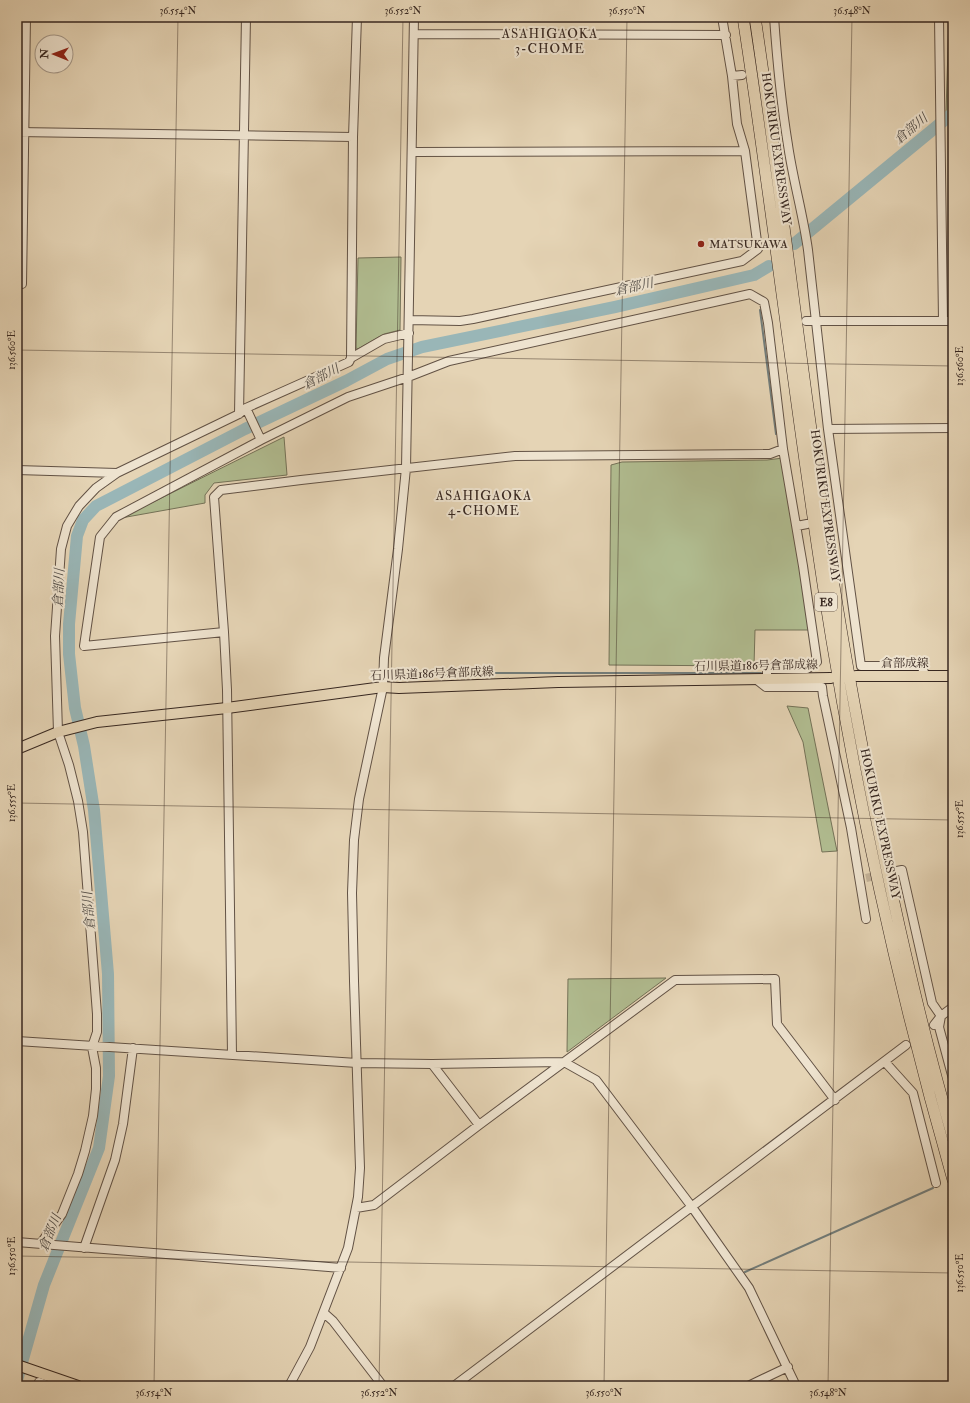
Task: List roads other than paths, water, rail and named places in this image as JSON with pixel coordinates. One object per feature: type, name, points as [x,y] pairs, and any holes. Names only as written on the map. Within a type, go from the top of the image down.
[{"type":"highway","name":"HOKURIKU EXPRESSWAY","points":[[743,17],[772,213],[802,444],[832,640],[848,731],[866,828],[889,931],[914,1035],[953,1180]]},
{"type":"highway","name":"HOKURIKU EXPRESSWAY","points":[[755,17],[825,522],[859,731],[900,930],[921,1019],[953,1138]]},
{"type":"main road","name":"倉部成線","points":[[856,676],[953,676]]},
{"type":"main road","name":"石川県道186号倉部成線","points":[[17,749],[60,732],[97,722],[227,708],[383,687],[399,688],[558,682],[830,678]]},
{"type":"main road","points":[[17,1365],[36,1371],[64,1384],[78,1386]]},
{"type":"street","points":[[17,284],[22,284],[21,132],[26,17]]},
{"type":"street","points":[[239,414],[246,17]]},
{"type":"street","points":[[351,358],[353,137],[357,17]]},
{"type":"street","points":[[289,1386],[310,1347],[348,1248],[356,1208],[360,1168],[352,893],[354,840],[359,799],[383,687],[384,658],[398,549],[406,468],[410,320],[414,17]]},
{"type":"street","points":[[410,320],[460,321],[473,319],[742,261],[758,248],[745,151],[737,124],[732,76],[722,17]]},
{"type":"street","points":[[774,17],[778,74],[788,145],[804,222],[808,250],[828,429],[861,666],[921,666],[926,676]]},
{"type":"street","points":[[939,17],[943,321]]},
{"type":"street","points":[[414,34],[726,34]]},
{"type":"street","points":[[769,75],[778,74]]},
{"type":"street","points":[[732,76],[742,75]]},
{"type":"street","points":[[21,132],[353,137]]},
{"type":"street","points":[[412,152],[745,151]]},
{"type":"street","points":[[224,632],[84,646],[100,537],[116,517],[260,438],[348,397],[408,377],[449,361],[750,294],[764,302],[768,323],[783,448],[797,526],[817,662],[807,669],[767,669],[762,680],[766,687],[822,687],[862,879],[866,919]]},
{"type":"street","points":[[806,321],[953,321]]},
{"type":"street","points":[[42,1244],[62,1214],[78,1174],[93,1116],[96,1089],[95,1047],[97,1014],[83,832],[78,801],[56,714],[55,636],[61,549],[67,526],[79,506],[96,488],[117,473],[349,362],[351,358],[384,339],[409,336]]},
{"type":"street","points":[[247,410],[260,438]]},
{"type":"street","points":[[828,429],[953,428]]},
{"type":"street","points":[[232,1055],[227,708],[224,632],[214,497],[221,490],[515,456],[770,454],[783,448]]},
{"type":"street","points":[[17,470],[117,473]]},
{"type":"street","points":[[832,520],[841,518]]},
{"type":"street","points":[[797,526],[807,524]]},
{"type":"street","points":[[897,871],[902,870],[932,1003],[941,1016],[939,1027],[953,1079]]},
{"type":"street","points":[[356,1208],[374,1205],[479,1125],[675,980],[775,979],[777,1024],[835,1100]]},
{"type":"street","points":[[934,1025],[941,1016],[953,1007]]},
{"type":"street","points":[[17,1041],[95,1047],[131,1047],[357,1063],[432,1064],[564,1062],[596,1080],[692,1207],[749,1288],[796,1386]]},
{"type":"street","points":[[454,1386],[886,1062],[906,1045]]},
{"type":"street","points":[[80,1247],[115,1160],[123,1124],[131,1047]]},
{"type":"street","points":[[886,1062],[913,1093],[936,1183]]},
{"type":"street","points":[[432,1064],[479,1125]]},
{"type":"street","points":[[17,1242],[341,1268]]},
{"type":"street","points":[[324,1313],[333,1321],[383,1386]]},
{"type":"street","points":[[748,1386],[788,1367]]},
{"type":"street","points":[[39,1386],[39,1382],[50,1386]]},
{"type":"waterway","points":[[434,19],[710,21]]},
{"type":"waterway","name":"倉部川","points":[[794,244],[953,113]]},
{"type":"waterway","name":"倉部川","points":[[17,1380],[44,1285],[99,1148],[109,1076],[108,974],[94,810],[84,746],[75,708],[69,654],[69,624],[77,536],[83,520],[96,506],[245,429],[346,381],[387,359],[422,347],[615,307],[754,275],[769,266]]},
{"type":"waterway","points":[[760,310],[776,434]]},
{"type":"waterway","points":[[418,677],[473,673],[761,673]]},
{"type":"waterway","points":[[745,1272],[933,1188]]},
{"type":"tunnel","points":[[866,878],[897,871]]},
{"type":"place","name":"MATSUKAWA","points":[[701,244]]},
{"type":"district","name":"ASAHIGAOKA 3-CHOME","points":[[550,42]]},
{"type":"district","name":"ASAHIGAOKA 4-CHOME","points":[[484,504]]}]
